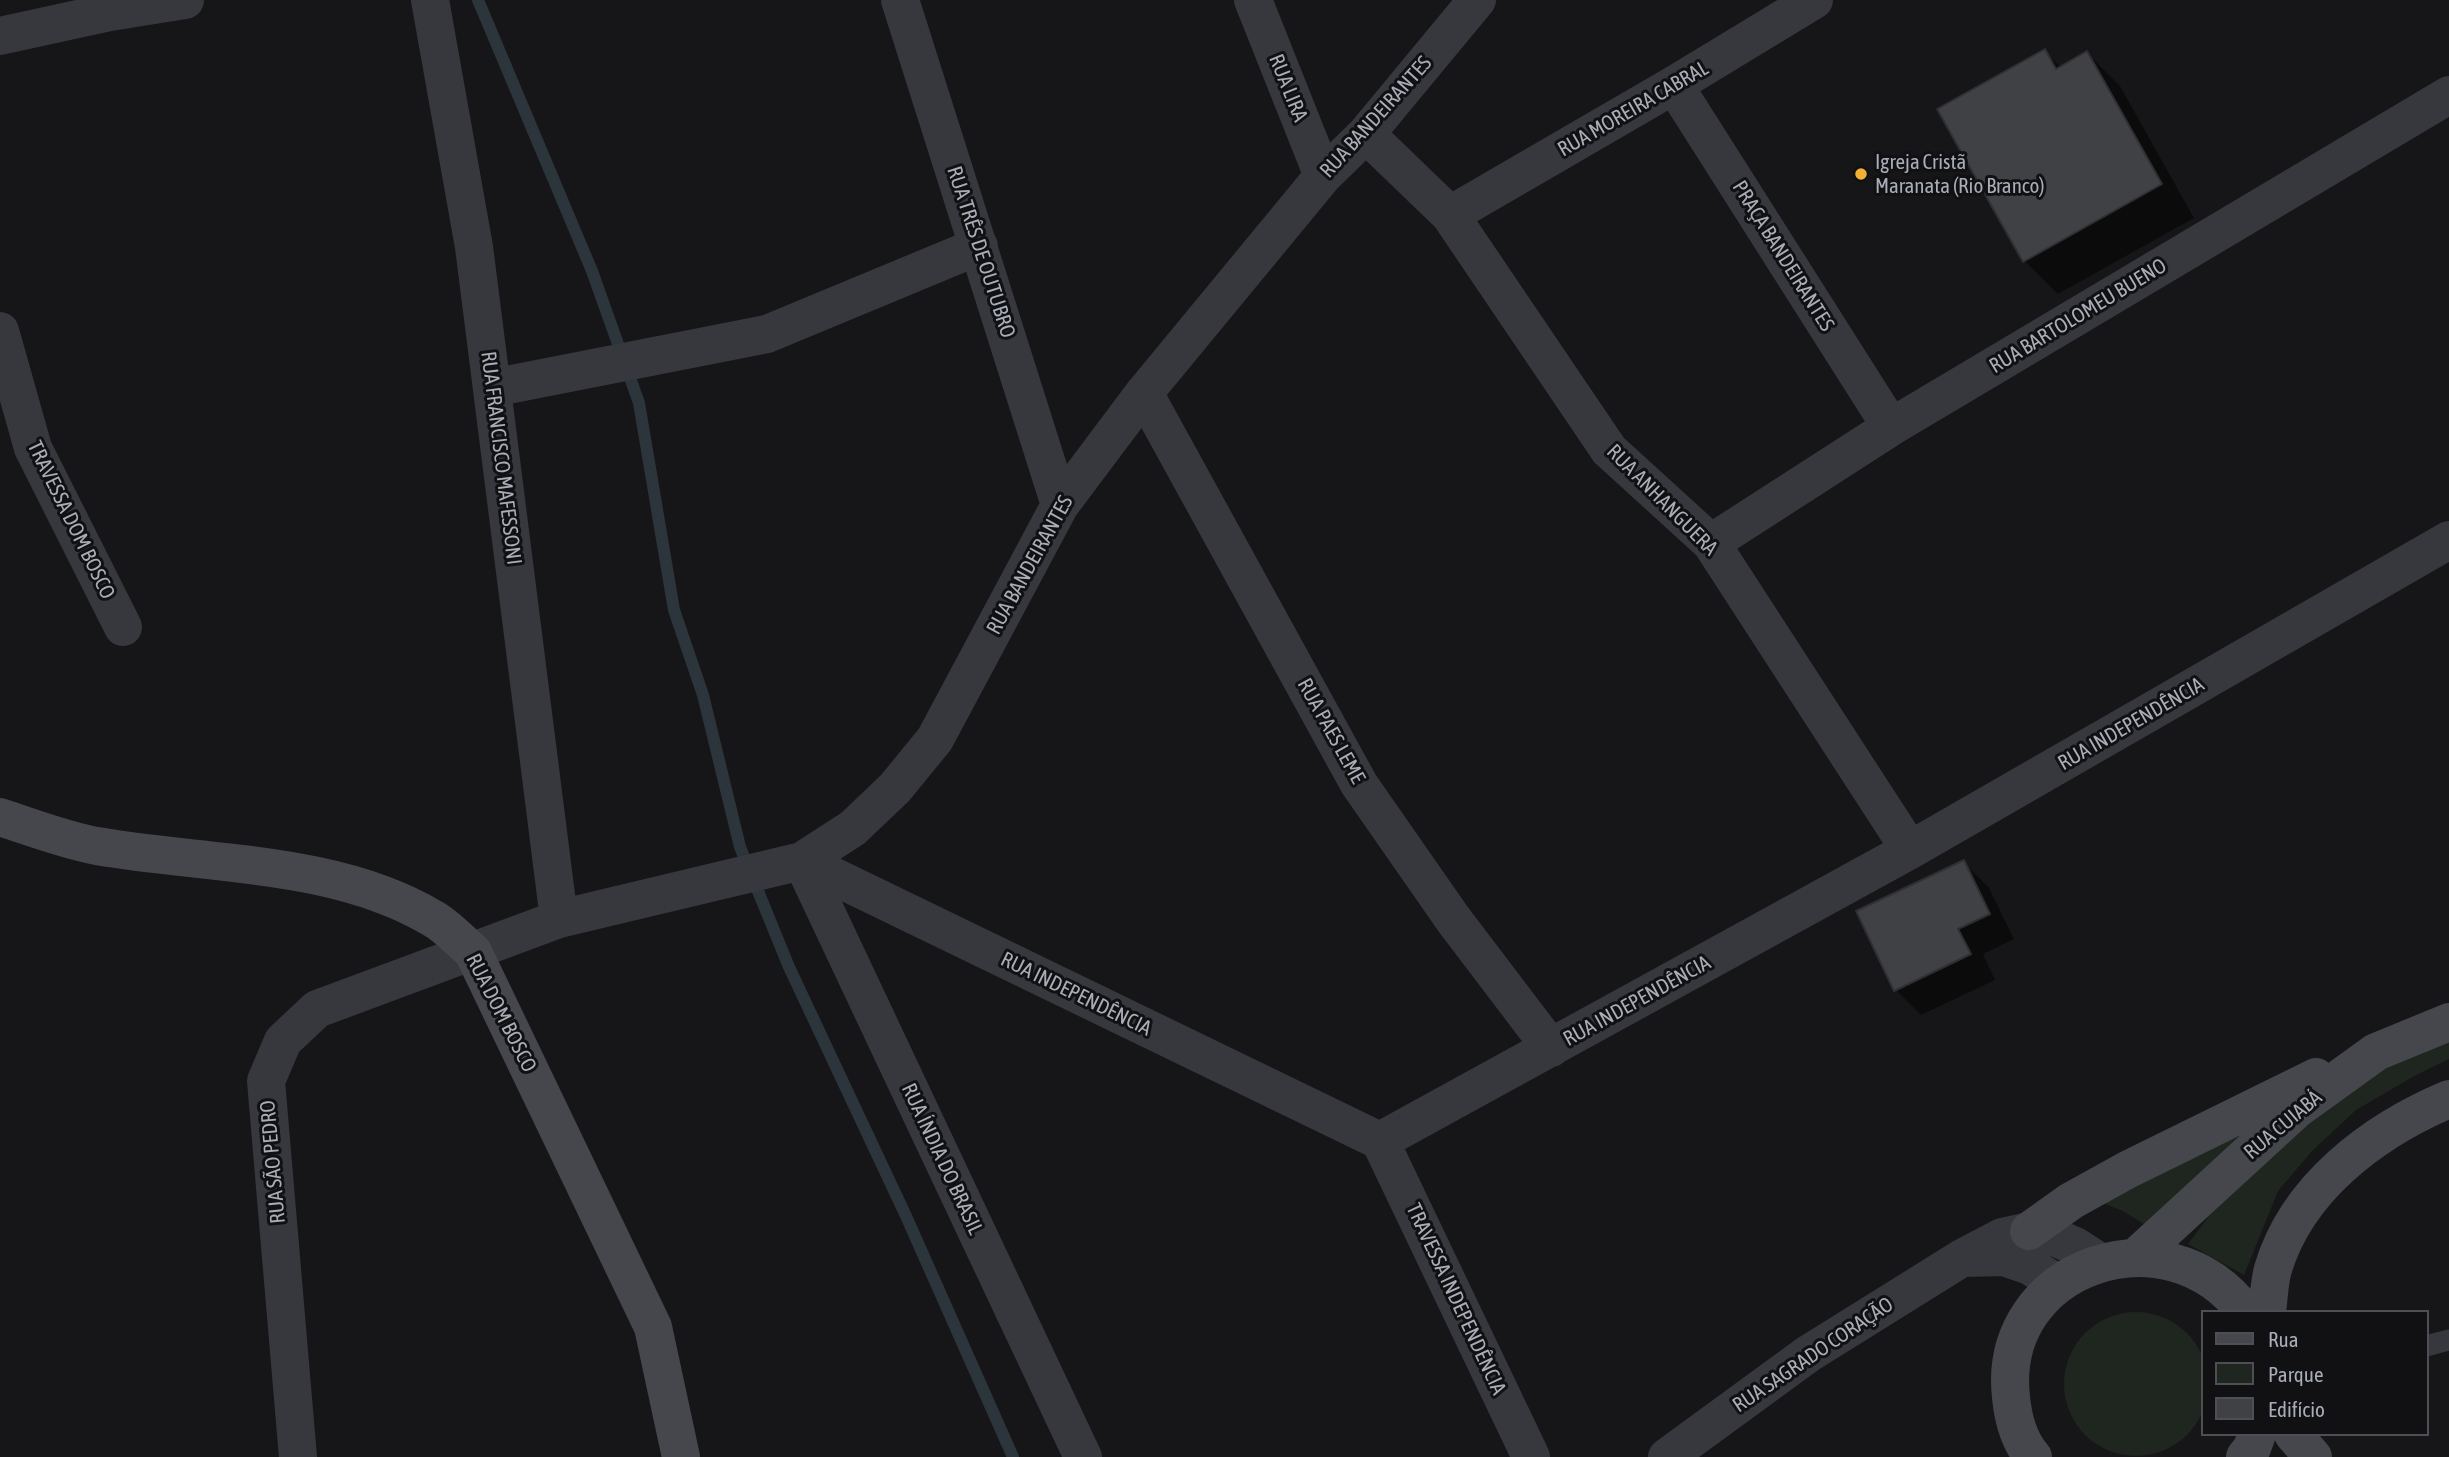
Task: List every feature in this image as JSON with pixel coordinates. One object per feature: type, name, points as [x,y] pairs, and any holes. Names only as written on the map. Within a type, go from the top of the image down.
[{"type":"street","points":[[0,36],[110,12],[186,0]]},
{"type":"street","name":"RUA FRANCISCO MAFESSONI","points":[[430,0],[474,247],[559,919]]},
{"type":"street","name":"RUA TRÊS DE OUTUBRO","points":[[900,0],[1060,505]]},
{"type":"street","name":"RUA LIRA","points":[[1253,0],[1323,176]]},
{"type":"street","name":"RUA BANDEIRANTES","points":[[473,951],[559,919],[802,861],[853,828],[895,788],[935,739],[1060,505],[1144,393],[1323,176],[1366,134],[1477,0]]},
{"type":"street","name":"RUA MOREIRA CABRAL","points":[[1450,215],[1814,0]]},
{"type":"street","name":"PRAÇA BANDEIRANTES","points":[[1674,85],[1891,427]]},
{"type":"street","name":"RUA BARTOLOMEU BUENO","points":[[1711,543],[1891,427],[2449,95]]},
{"type":"street","name":"RUA ANHANGUERA","points":[[1366,134],[1450,215],[1609,450],[1711,543],[1910,850]]},
{"type":"street","points":[[492,388],[767,334],[979,246]]},
{"type":"street","name":"TRAVESSA DOM BOSCO","points":[[0,331],[33,448],[123,627]]},
{"type":"street","name":"RUA PAES LEME","points":[[1144,393],[1359,784],[1453,919],[1551,1048]]},
{"type":"street","name":"RUA INDEPENDÊNCIA","points":[[802,861],[1380,1140],[1910,850],[2449,540]]},
{"type":"street","name":"RUA DOM BOSCO","points":[[0,817],[94,846],[268,868],[337,881],[388,896],[434,919],[473,951],[653,1327],[681,1457]]},
{"type":"street","name":"RUA ÍNDIA DO BRASIL","points":[[802,861],[1083,1457]]},
{"type":"street","name":"RUA SÃO PEDRO","points":[[298,1457],[266,1081],[283,1041],[317,1009],[473,951]]},
{"type":"street","name":"RUA CUIABÁ","points":[[2137,1256],[2297,1109],[2376,1052],[2449,1022]]},
{"type":"street","points":[[2029,1231],[2071,1201],[2127,1170],[2290,1088],[2376,1052]]},
{"type":"street","points":[[2267,1310],[2272,1271],[2285,1238],[2305,1205],[2345,1161],[2392,1128],[2449,1099]]},
{"type":"street","name":"TRAVESSA INDEPENDÊNCIA","points":[[1380,1140],[1531,1457]]},
{"type":"street","points":[[2029,1231],[2054,1237],[2099,1262]]},
{"type":"street","name":"RUA SAGRADO CORAÇÃO","points":[[1667,1457],[1808,1354],[1962,1258],[2002,1237],[2029,1231]]},
{"type":"street","points":[[2027,1455],[2013,1416],[2009,1380],[2016,1343],[2033,1311],[2058,1284],[2099,1262],[2137,1256],[2178,1262],[2214,1281],[2243,1310]]},
{"type":"street","points":[[1962,1258],[2004,1257],[2030,1266],[2058,1284]]},
{"type":"street","points":[[2245,1457],[2256,1436]]},
{"type":"street","points":[[2295,1436],[2313,1457]]},
{"type":"lane","points":[[2428,1345],[2449,1340]]},
{"type":"green space","points":[[2449,1037],[2449,1059],[2356,1110],[2312,1151],[2278,1191],[2244,1275],[2188,1244],[2254,1156],[2356,1080]]},
{"type":"green space","points":[[2243,1134],[2147,1226],[2123,1211],[2098,1201]]},
{"type":"green space","points":[[2122,1313],[2150,1313],[2176,1324],[2196,1344],[2200,1352],[2200,1416],[2187,1435],[2176,1444],[2150,1455],[2122,1455],[2096,1444],[2076,1424],[2065,1398],[2065,1370],[2076,1344],[2096,1324]]},
{"type":"building","points":[[2045,49],[2056,69],[2087,51],[2162,184],[2023,262],[1937,109]]},
{"type":"building","points":[[1964,860],[1990,914],[1958,929],[1971,954],[1894,991],[1856,911]]},
{"type":"waterway","points":[[478,0],[592,271],[639,403],[674,610],[703,695],[740,847],[789,967],[906,1216],[1013,1457]]},
{"type":"place","name":"Igreja Cristã Maranata (Rio Branco)","points":[[1861,174]]}]
